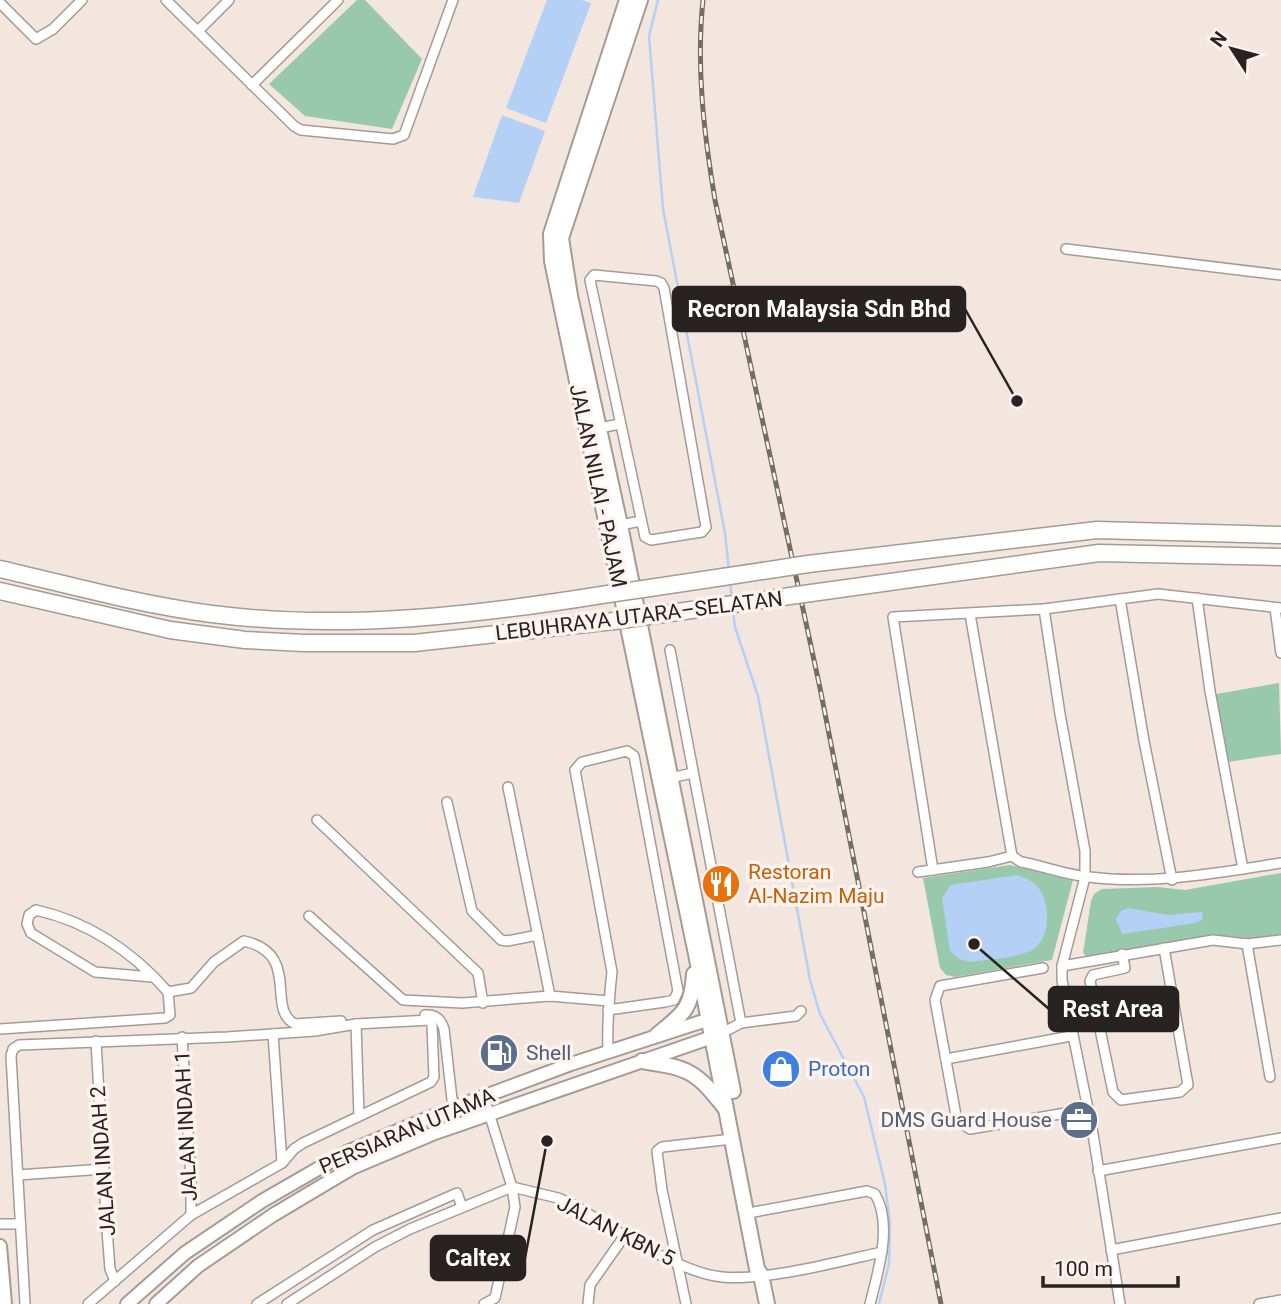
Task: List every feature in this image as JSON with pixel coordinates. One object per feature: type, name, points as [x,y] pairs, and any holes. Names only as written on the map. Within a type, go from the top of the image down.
[{"type":"highway","name":"LEBUHRAYA UTARA–SELATAN","points":[[0,569],[213,614],[308,621],[417,620],[531,607],[808,564],[1097,530],[1281,535]]},
{"type":"highway","name":"LEBUHRAYA UTARA–SELATAN","points":[[0,591],[170,630],[245,640],[414,643],[614,621],[1099,553],[1281,557]]},
{"type":"main road","name":"JALAN NILAI - PAJAM","points":[[627,0],[551,234],[554,274],[592,430],[620,525],[670,778],[713,1018]]},
{"type":"main road","name":"JALAN NILAI - PAJAM","points":[[640,0],[561,238],[592,430],[695,954],[713,1018]]},
{"type":"main road","points":[[657,1035],[681,1015],[690,1003],[695,954]]},
{"type":"main road","points":[[713,1018],[754,1212],[763,1268],[761,1275]]},
{"type":"main road","name":"PERSIARAN UTAMA","points":[[127,1304],[185,1253],[262,1201],[347,1153],[453,1108],[608,1050],[713,1018]]},
{"type":"main road","points":[[717,1035],[726,1109],[757,1269],[761,1275],[767,1304]]},
{"type":"main road","name":"PERSIARAN UTAMA","points":[[156,1304],[198,1266],[272,1214],[352,1168],[435,1133],[717,1035]]},
{"type":"main road","points":[[642,1061],[679,1066],[698,1077],[726,1109]]},
{"type":"main road","points":[[0,1246],[5,1304]]},
{"type":"street","points":[[0,2],[36,39],[53,29],[82,0]]},
{"type":"street","points":[[166,0],[294,126],[301,130],[393,139],[404,135],[453,0]]},
{"type":"street","points":[[198,31],[229,0]]},
{"type":"street","points":[[252,85],[338,0]]},
{"type":"street","points":[[1066,249],[1281,275]]},
{"type":"street","points":[[594,275],[656,281],[664,288],[706,527],[702,532],[651,540],[645,537],[641,521],[590,280],[594,275]]},
{"type":"street","points":[[592,430],[620,424]]},
{"type":"street","points":[[620,525],[641,521]]},
{"type":"street","points":[[933,870],[893,617],[1044,609],[1158,594],[1197,597],[1278,608],[1281,653]]},
{"type":"street","points":[[1197,597],[1210,691],[1243,869]]},
{"type":"street","points":[[1120,599],[1144,741],[1172,880]]},
{"type":"street","points":[[1044,609],[1085,851],[1085,877],[1062,966],[1062,980],[1071,1036],[1093,1133],[1120,1304]]},
{"type":"street","points":[[970,614],[1012,856]]},
{"type":"street","points":[[670,650],[741,1023]]},
{"type":"street","points":[[309,916],[403,999],[483,1003],[550,996],[608,1005],[674,1000],[678,991],[634,756],[627,751],[582,762],[575,770],[612,972],[608,1005],[608,1050]]},
{"type":"street","points":[[670,778],[693,773]]},
{"type":"street","points":[[508,787],[550,996]]},
{"type":"street","points":[[447,802],[475,916],[501,940],[538,935]]},
{"type":"street","points":[[317,820],[478,973],[483,1003]]},
{"type":"street","points":[[918,872],[1012,856],[1021,862],[1085,877],[1172,880],[1281,863]]},
{"type":"street","points":[[0,1029],[164,1018],[170,1015],[168,992],[152,977],[106,937],[65,916],[36,910],[29,915],[27,924],[31,933],[95,972],[152,977]]},
{"type":"street","points":[[1062,966],[1213,940],[1247,944],[1281,940]]},
{"type":"street","points":[[168,992],[191,988],[214,962],[244,941],[254,943],[268,954],[280,969],[284,1013],[289,1021],[295,1024],[429,1015],[436,1017],[442,1021],[444,1029],[453,1108]]},
{"type":"street","points":[[1247,944],[1270,1077]]},
{"type":"street","points":[[1122,954],[1125,968],[1093,975],[1090,981],[1113,1092],[1116,1098],[1121,1100],[1180,1092],[1188,1085],[1164,948]]},
{"type":"street","points":[[1043,968],[940,986],[935,1000],[957,1121],[970,1129],[1072,1112]]},
{"type":"street","points":[[713,1018],[741,1023],[796,1016],[800,1011]]},
{"type":"street","points":[[25,1304],[11,1056],[13,1049],[19,1045],[273,1034],[356,1024],[430,1020],[434,1077],[431,1082],[303,1143],[293,1149],[282,1163],[191,1214],[88,1304]]},
{"type":"street","points":[[717,1035],[741,1023]]},
{"type":"street","points":[[356,1024],[359,1116]]},
{"type":"street","points":[[273,1034],[282,1163]]},
{"type":"street","points":[[946,1059],[1071,1036]]},
{"type":"street","name":"JALAN INDAH 1","points":[[182,1037],[191,1214]]},
{"type":"street","name":"JALAN INDAH 2","points":[[96,1041],[110,1269],[115,1280]]},
{"type":"street","points":[[484,1097],[512,1187],[515,1207],[495,1298],[484,1304]]},
{"type":"street","points":[[1098,1171],[1281,1138]]},
{"type":"street","points":[[686,1304],[662,1190],[657,1151],[662,1147],[732,1139]]},
{"type":"street","points":[[18,1175],[104,1169]]},
{"type":"street","points":[[287,1304],[345,1266],[410,1229],[512,1187]]},
{"type":"street","name":"JALAN KBN 5","points":[[512,1187],[572,1204],[677,1264],[721,1277],[761,1275],[882,1252]]},
{"type":"street","points":[[754,1212],[867,1191],[875,1194],[880,1201],[882,1252],[870,1304]]},
{"type":"street","points":[[257,1304],[373,1230],[457,1193],[462,1207]]},
{"type":"street","points":[[1111,1250],[1281,1218]]},
{"type":"street","points":[[0,1224],[20,1224]]},
{"type":"street","points":[[588,1304],[590,1285],[625,1235]]},
{"type":"street","points":[[336,1253],[345,1266]]},
{"type":"street","points":[[1259,1304],[1281,1300]]},
{"type":"green space","points":[[357,0],[365,0],[422,59],[392,129],[305,116],[269,84]]},
{"type":"green space","points":[[1279,683],[1281,754],[1228,762],[1216,694]]},
{"type":"green space","points":[[1010,865],[1073,880],[1052,960],[955,977],[946,975],[940,968],[923,878]]},
{"type":"green space","points":[[1281,873],[1281,942],[1213,938],[1088,958],[1083,953],[1091,901],[1094,894],[1102,889],[1158,887],[1185,890]]},
{"type":"water","points":[[547,0],[582,0],[591,3],[546,123],[506,108]]},
{"type":"water","points":[[502,115],[545,131],[519,203],[473,197]]},
{"type":"water","points":[[1017,875],[1034,883],[1045,901],[1047,921],[1042,940],[1028,952],[1014,956],[969,962],[959,959],[950,951],[942,898],[951,885]]},
{"type":"water","points":[[1128,908],[1168,915],[1202,912],[1203,919],[1196,923],[1122,934],[1116,919],[1121,911]]},
{"type":"waterway","points":[[658,0],[649,36],[663,209],[725,533],[729,570]]},
{"type":"waterway","points":[[730,583],[732,598]]},
{"type":"waterway","points":[[733,611],[735,627],[758,696],[810,980],[820,1014],[864,1097],[885,1184],[890,1224],[889,1264],[879,1304]]},
{"type":"railway","points":[[703,0],[700,50],[702,100],[715,200],[820,688],[941,1304]]},
{"type":"place","name":"Recron Malaysia Sdn Bhd","points":[[1017,401]]},
{"type":"place","name":"Restoran Al-Nazim Maju","points":[[721,884]]},
{"type":"place","name":"Rest Area","points":[[974,944]]},
{"type":"place","name":"Shell","points":[[499,1053]]},
{"type":"place","name":"Proton","points":[[781,1069]]},
{"type":"place","name":"DMS Guard House","points":[[1079,1120]]},
{"type":"place","name":"Caltex","points":[[547,1141]]}]
